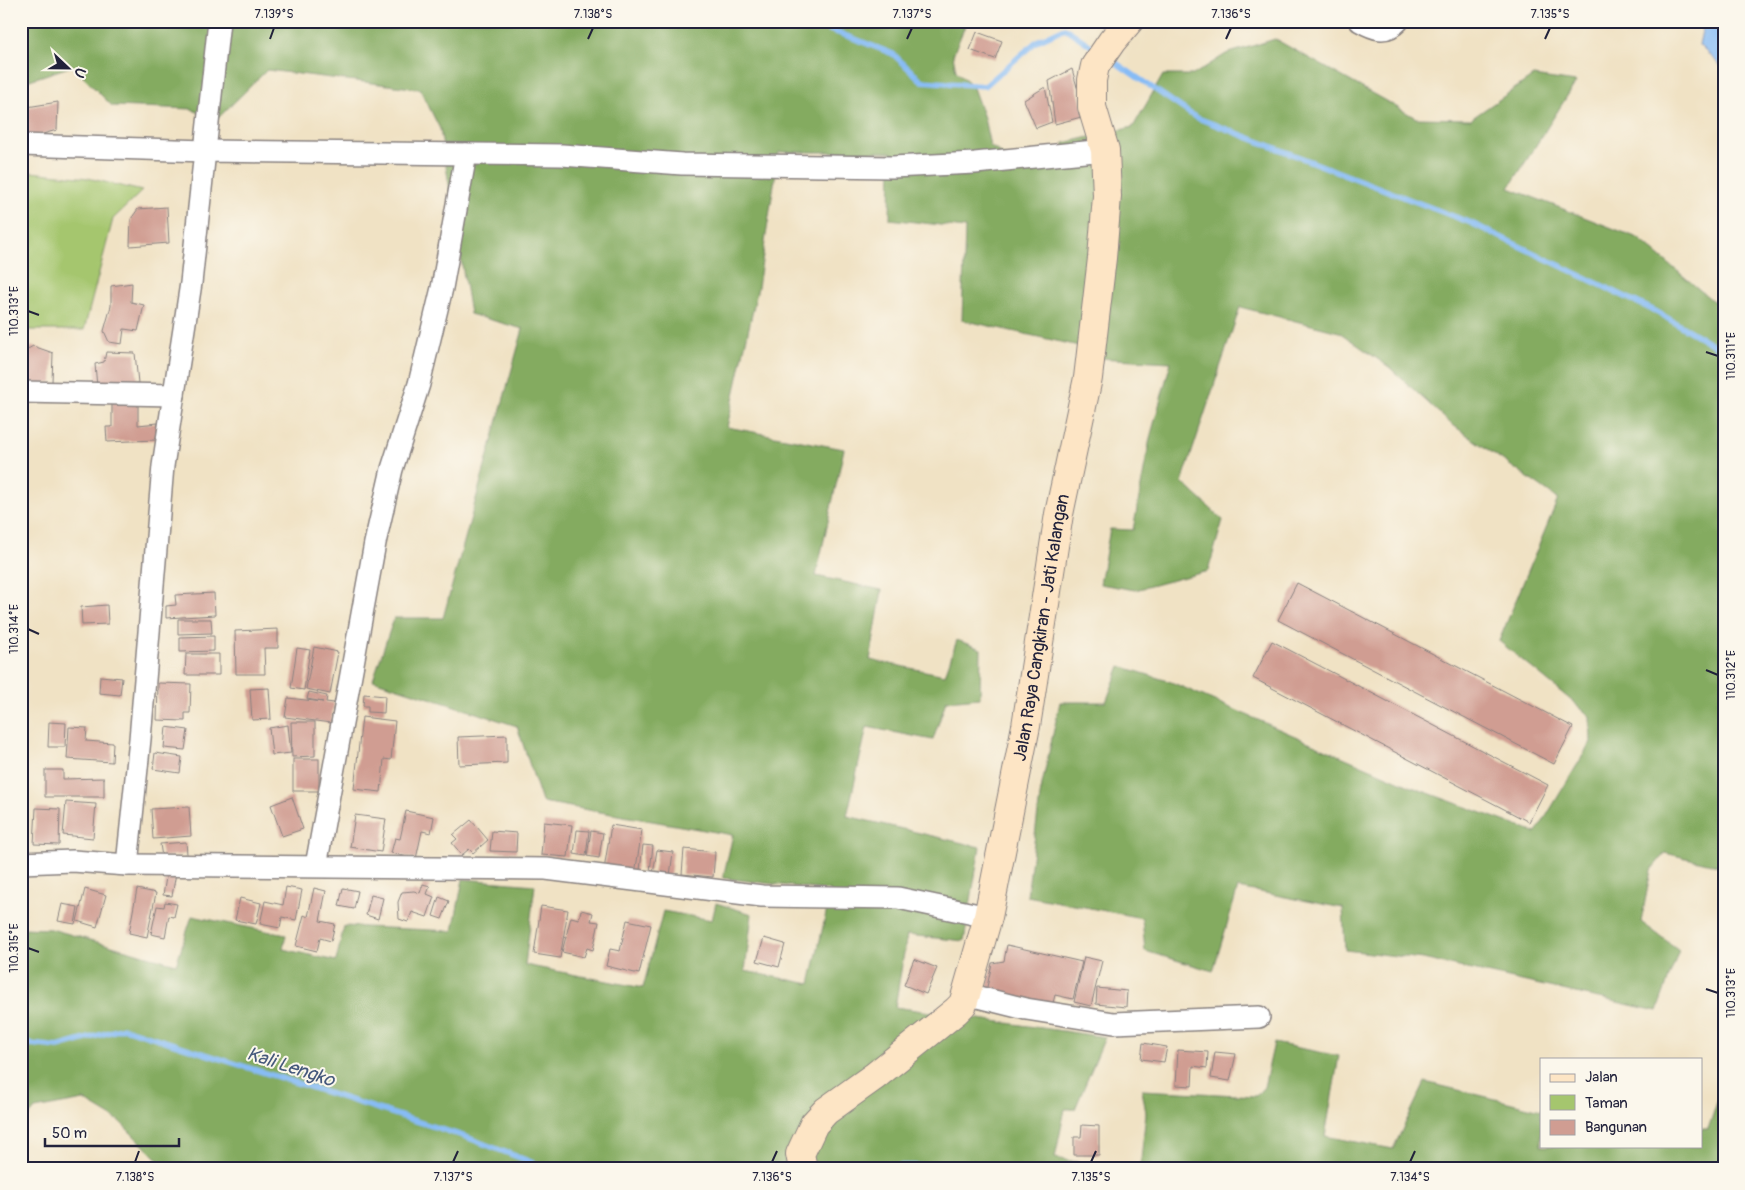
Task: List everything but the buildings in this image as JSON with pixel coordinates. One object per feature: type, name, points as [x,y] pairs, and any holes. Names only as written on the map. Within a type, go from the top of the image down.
[{"type":"street","points":[[127,865],[140,739],[163,466],[191,283],[219,21]]},
{"type":"street","points":[[1360,21],[1370,27],[1381,29],[1392,28],[1398,21]]},
{"type":"street","name":"Jalan Raya Cangkiran - Jati Kalangan","points":[[802,1161],[814,1124],[826,1111],[875,1076],[963,1004],[988,917],[1026,726],[1059,514],[1088,378],[1108,196],[1105,150],[1092,107],[1092,80],[1095,66],[1121,31]]},
{"type":"street","points":[[21,145],[205,151],[562,155],[682,164],[892,167],[975,163],[1105,150]]},
{"type":"street","points":[[316,866],[375,543],[392,469],[419,384],[442,288],[466,154]]},
{"type":"street","points":[[21,392],[174,395]]},
{"type":"street","points":[[21,862],[73,860],[127,865],[546,869],[762,896],[898,898],[988,917]]},
{"type":"street","points":[[966,994],[1026,1009],[1114,1023],[1259,1017]]},
{"type":"green space","points":[[21,21],[967,21],[953,55],[956,71],[972,85],[984,118],[990,146],[1024,169],[1061,166],[1064,143],[1133,127],[1163,75],[1193,75],[1226,54],[1275,39],[1416,118],[1471,119],[1533,76],[1576,82],[1509,188],[1638,238],[1713,301],[1724,300],[1724,867],[1665,853],[1651,870],[1641,922],[1679,950],[1657,1011],[1423,959],[1345,950],[1343,908],[1238,888],[1213,971],[1145,951],[1142,918],[1027,896],[1041,789],[1060,702],[1106,702],[1120,666],[1171,682],[1412,787],[1536,833],[1591,742],[1590,716],[1499,641],[1558,499],[1450,423],[1389,367],[1339,332],[1240,307],[1182,482],[1223,520],[1208,571],[1135,590],[1100,584],[1110,529],[1133,530],[1150,438],[1171,362],[1097,358],[1079,346],[962,320],[965,228],[890,219],[891,152],[779,152],[758,287],[727,427],[844,449],[816,576],[882,590],[870,660],[945,675],[957,640],[981,649],[980,698],[946,701],[933,740],[867,727],[847,816],[980,847],[964,941],[907,935],[895,1007],[1105,1037],[1075,1109],[1065,1109],[1055,1158],[1114,1169],[167,1169],[119,1121],[84,1100],[35,1109],[21,1126],[21,928],[51,929],[176,964],[192,916],[286,935],[283,949],[336,961],[344,926],[453,931],[463,879],[535,885],[525,965],[643,988],[663,911],[712,920],[716,903],[752,914],[745,971],[810,984],[831,891],[723,878],[733,835],[542,802],[517,726],[373,680],[394,618],[443,618],[523,329],[470,314],[440,129],[420,89],[267,70],[213,123],[192,109],[112,106],[72,66],[21,83]]},
{"type":"green space","points":[[21,171],[88,178],[142,191],[113,219],[84,330],[21,330]]},
{"type":"green space","points":[[1274,1043],[1339,1056],[1325,1136],[1393,1149],[1425,1082],[1540,1110],[1540,1148],[1702,1148],[1702,1129],[1708,1129],[1724,1082],[1724,1169],[1140,1169],[1146,1113],[1142,1090],[1256,1096],[1264,1087]]},
{"type":"water","points":[[1707,21],[1724,21],[1724,69],[1699,45],[1702,31]]},
{"type":"waterway","points":[[802,21],[893,54],[922,81],[985,86],[1037,41],[1065,28],[1097,50]]},
{"type":"waterway","points":[[1109,58],[1195,117],[1471,223],[1655,311],[1724,351]]},
{"type":"waterway","name":"Kali Lengko","points":[[21,1043],[58,1047],[124,1028],[466,1137],[549,1169]]},
{"type":"waterway","name":"Kali Lengko","points":[[810,1166],[996,1166],[1010,1169]]}]
